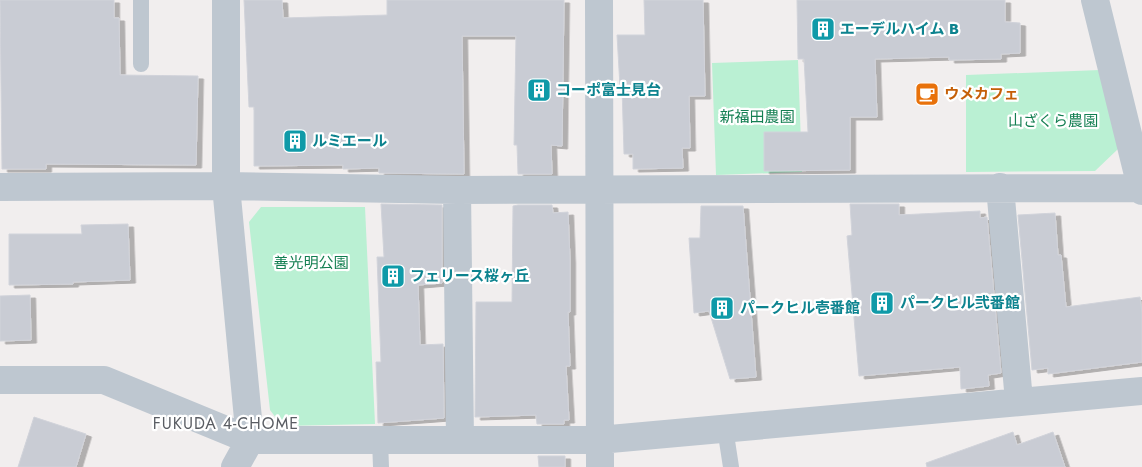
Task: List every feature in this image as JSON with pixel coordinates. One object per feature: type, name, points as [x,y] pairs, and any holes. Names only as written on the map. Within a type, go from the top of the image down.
[{"type":"street","points":[[226,0],[226,186],[250,440],[235,467]]},
{"type":"street","points":[[599,0],[600,467]]},
{"type":"street","points":[[0,187],[226,186],[457,190],[1000,187],[1142,189],[1095,0]]},
{"type":"street","points":[[1000,187],[1019,401]]},
{"type":"street","points":[[457,190],[460,440]]},
{"type":"street","points":[[0,380],[104,380],[250,440],[599,440],[1142,391]]},
{"type":"lane","points":[[140,0],[141,64]]},
{"type":"lane","points":[[725,428],[731,467]]},
{"type":"lane","points":[[380,440],[381,467]]},
{"type":"green space","name":"新福田農園","points":[[798,60],[802,172],[716,175],[712,63]]},
{"type":"green space","name":"山ざくら農園","points":[[1100,70],[1118,149],[1095,171],[966,172],[966,75]]},
{"type":"green space","name":"善光明公園","points":[[261,207],[365,207],[375,424],[282,426],[270,410],[249,222]]},
{"type":"building","points":[[0,0],[114,0],[114,18],[119,18],[120,75],[198,76],[196,165],[46,164],[46,169],[2,169]]},
{"type":"building","points":[[244,0],[282,0],[283,18],[387,15],[387,0],[564,0],[562,146],[551,145],[552,174],[518,174],[517,145],[514,145],[516,36],[462,36],[464,174],[379,173],[379,168],[343,169],[343,165],[254,166],[254,107],[249,107]]},
{"type":"building","points":[[644,0],[703,0],[705,96],[689,96],[690,148],[682,148],[683,168],[633,169],[633,154],[624,154],[622,87],[620,87],[617,35],[645,35]]},
{"type":"building","points":[[797,0],[1005,0],[1005,22],[1020,23],[1020,53],[1001,54],[1001,59],[949,60],[949,57],[875,59],[877,117],[850,117],[850,170],[764,171],[764,132],[808,132],[804,59],[798,59]]},
{"type":"building","points":[[381,204],[442,205],[442,283],[418,285],[420,345],[443,344],[444,418],[378,423],[376,362],[381,362],[377,257],[384,257]]},
{"type":"building","points":[[850,204],[899,204],[899,215],[980,211],[980,218],[987,217],[1001,373],[988,375],[989,386],[961,389],[960,367],[859,376],[847,236],[852,235]]},
{"type":"building","points":[[552,205],[553,213],[568,212],[570,366],[566,366],[569,420],[564,420],[564,424],[537,424],[536,415],[475,417],[476,302],[512,302],[513,206]]},
{"type":"building","name":"パークヒル壱番館","points":[[701,206],[743,206],[756,377],[730,379],[709,311],[694,313],[689,238],[700,238]]},
{"type":"building","points":[[1055,213],[1058,255],[1061,255],[1066,307],[1140,297],[1142,313],[1142,362],[1048,374],[1048,368],[1032,370],[1018,215]]},
{"type":"building","points":[[128,224],[130,280],[73,282],[73,284],[9,285],[9,234],[82,234],[81,225]]},
{"type":"building","points":[[30,295],[31,340],[0,341],[0,296]]},
{"type":"building","points":[[34,417],[86,434],[76,467],[18,467]]},
{"type":"building","points":[[1013,432],[1017,445],[1053,432],[1065,467],[927,467],[926,463]]},
{"type":"building","points":[[538,456],[565,456],[565,467],[539,467]]},
{"type":"place","name":"エーデルハイム B","points":[[823,29]]},
{"type":"place","name":"コーポ富士見台","points":[[539,90]]},
{"type":"place","name":"ウメカフェ","points":[[927,94]]},
{"type":"place","name":"ルミエール","points":[[295,141]]},
{"type":"place","name":"フェリース桜ヶ丘","points":[[393,276]]},
{"type":"place","name":"パークヒル弐番館","points":[[882,303]]},
{"type":"place","name":"パークヒル壱番館","points":[[722,308]]},
{"type":"district","name":"FUKUDA 4-CHOME","points":[[226,423]]}]
